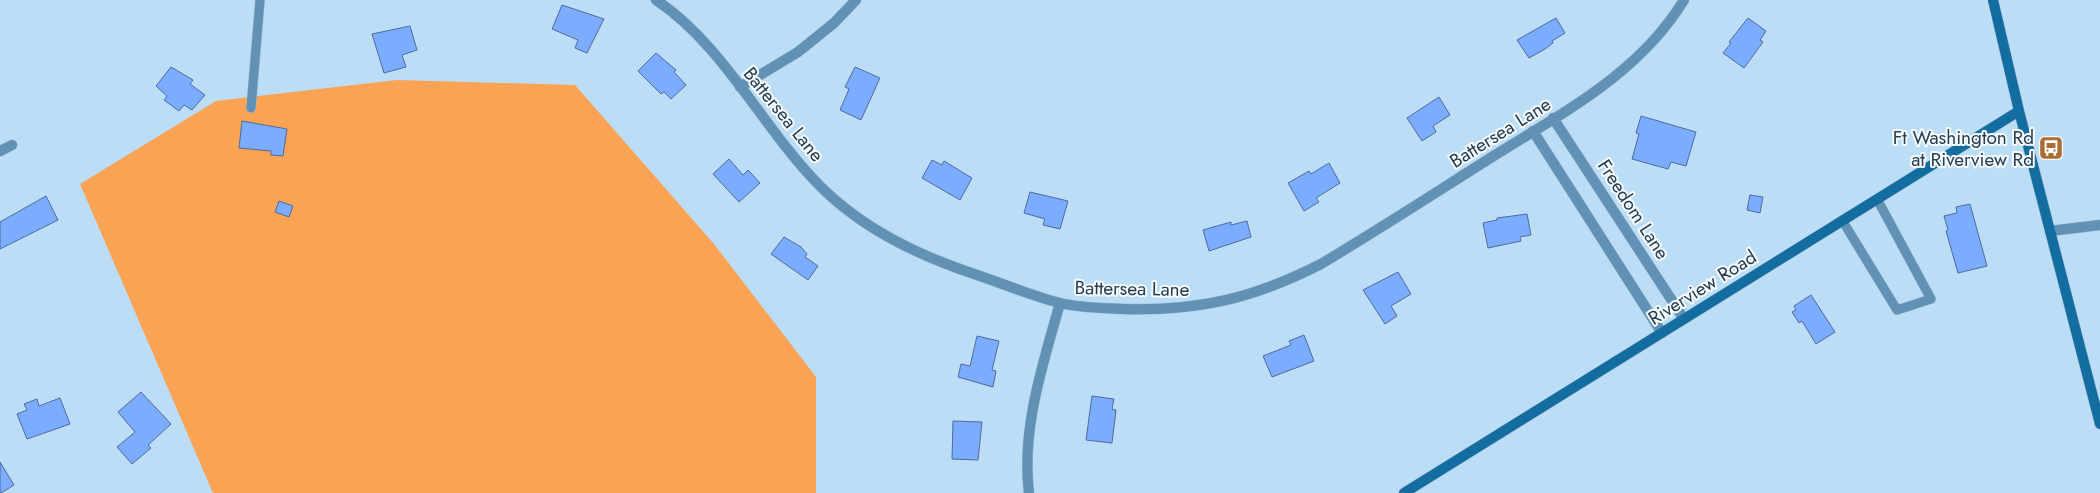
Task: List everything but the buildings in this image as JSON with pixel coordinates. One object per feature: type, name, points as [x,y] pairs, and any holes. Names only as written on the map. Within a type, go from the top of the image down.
[{"type":"street","name":"Battersea Lane","points":[[656,0],[685,24],[740,87],[794,158],[821,188],[863,221],[889,238],[932,259],[1060,303],[1117,309],[1178,309],[1234,300],[1276,286],[1320,264],[1584,100],[1634,62],[1661,32],[1684,0]]},
{"type":"street","points":[[740,87],[816,38],[856,0]]},
{"type":"street","points":[[1993,0],[2019,111],[2100,424]]},
{"type":"street","name":"Riverview Road","points":[[1404,493],[2019,111]]},
{"type":"street","name":"Freedom Lane","points":[[1554,118],[1684,319]]},
{"type":"street","points":[[1533,131],[1662,333]]},
{"type":"street","points":[[0,151],[12,145]]},
{"type":"street","points":[[2050,231],[2100,225]]},
{"type":"street","points":[[1029,493],[1028,456],[1035,398],[1060,303]]},
{"type":"lane","points":[[251,108],[260,0]]},
{"type":"lane","points":[[1842,220],[1897,310],[1931,299],[1877,199]]},
{"type":"shaded area","points":[[397,80],[575,85],[714,244],[816,377],[816,493],[213,493],[80,184],[216,101]]},
{"type":"place","name":"Ft Washington Rd at Riverview Rd","points":[[2051,148]]}]
